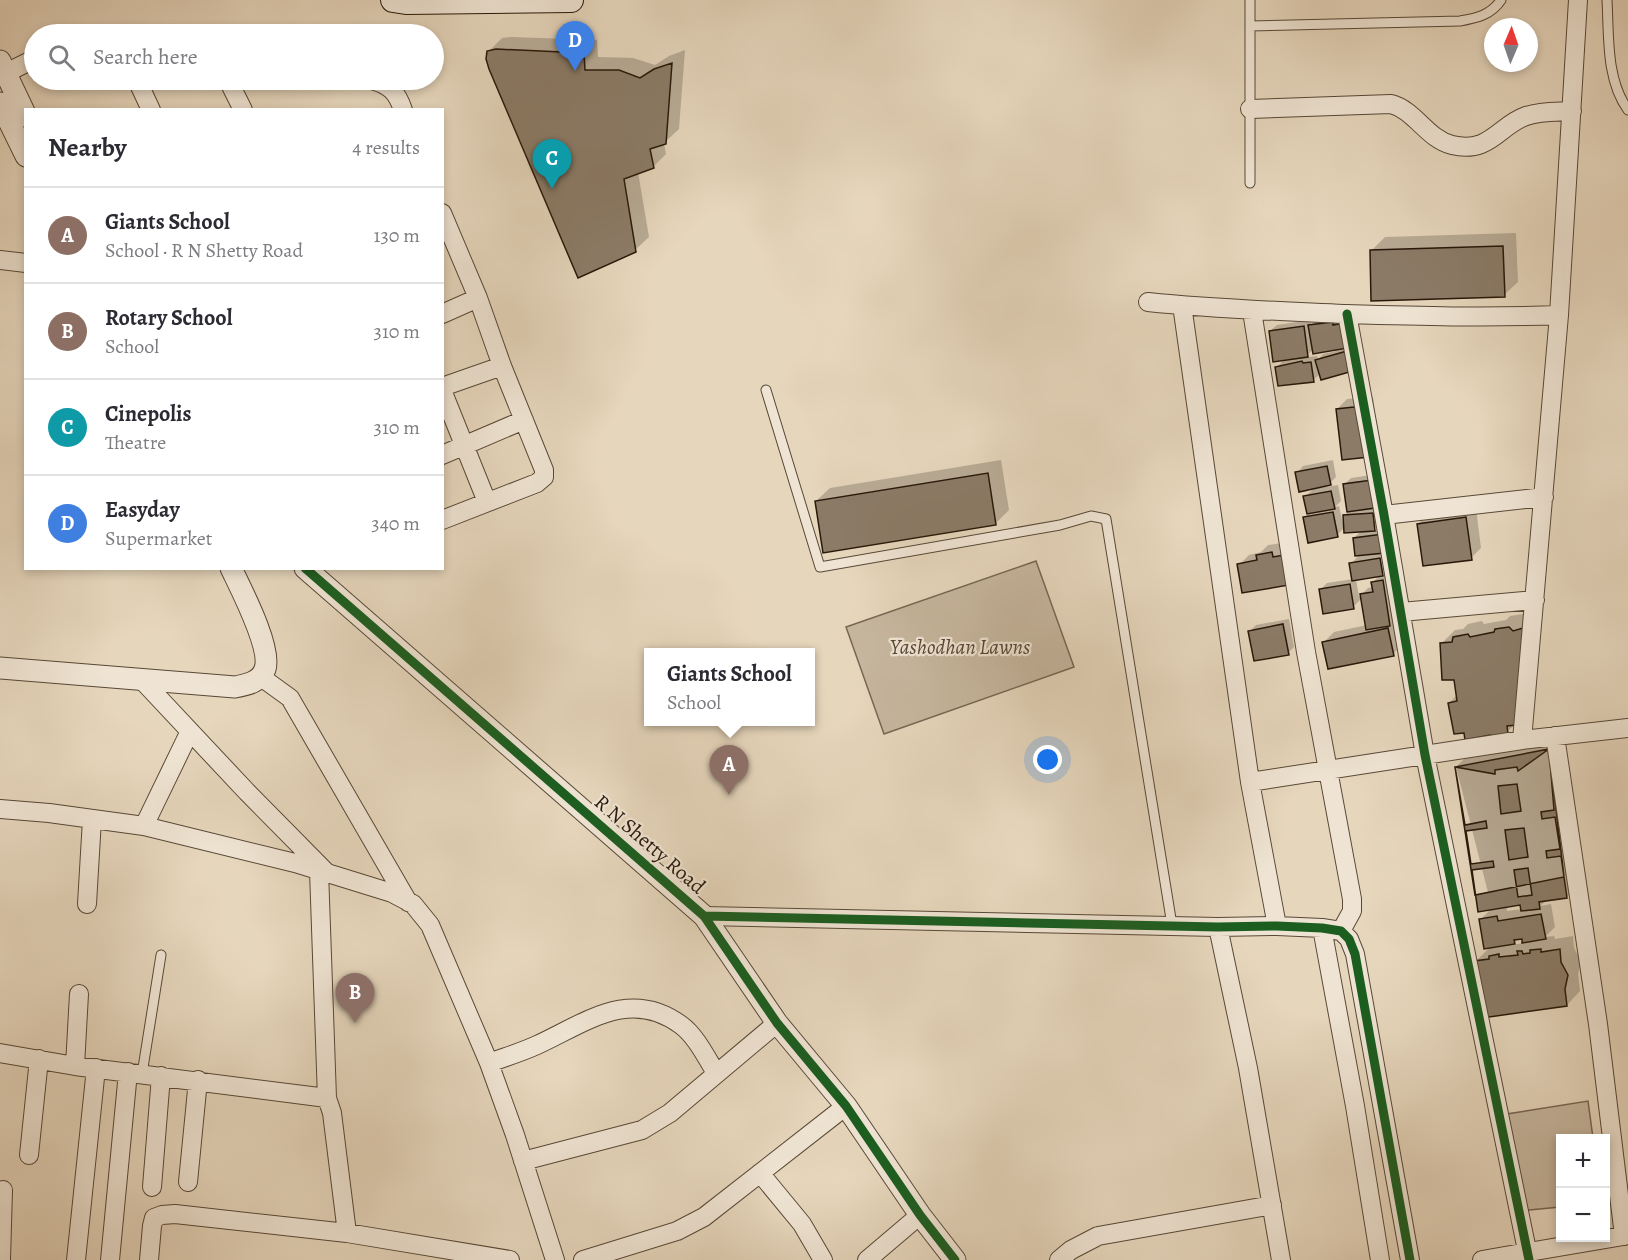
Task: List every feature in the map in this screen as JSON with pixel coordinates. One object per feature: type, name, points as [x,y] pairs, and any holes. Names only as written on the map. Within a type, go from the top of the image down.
[{"type":"main road","points":[[393,0],[406,2],[571,0]]},
{"type":"street","points":[[1522,740],[1559,315],[1578,0]]},
{"type":"street","points":[[24,62],[3,67],[24,112]]},
{"type":"street","points":[[142,90],[150,108]]},
{"type":"street","points":[[233,90],[242,108]]},
{"type":"street","points":[[393,90],[399,97],[402,108]]},
{"type":"street","points":[[0,104],[24,152]]},
{"type":"street","points":[[1250,109],[1391,104],[1405,111],[1439,141],[1454,146],[1480,145],[1524,116],[1572,111]]},
{"type":"street","points":[[444,221],[478,298],[502,366],[544,470],[544,477],[537,483],[444,519]]},
{"type":"street","points":[[0,260],[24,263]]},
{"type":"street","points":[[444,313],[478,298]]},
{"type":"street","points":[[1148,302],[1252,311],[1449,318],[1559,315]]},
{"type":"street","points":[[1182,305],[1250,782],[1276,926]]},
{"type":"street","points":[[1252,311],[1306,652],[1352,899],[1352,911],[1341,931]]},
{"type":"street","points":[[1347,314],[1425,755],[1528,1257]]},
{"type":"street","points":[[444,388],[502,366]]},
{"type":"street","points":[[444,394],[487,502]]},
{"type":"street","points":[[444,454],[524,420]]},
{"type":"street","points":[[1384,515],[1544,497]]},
{"type":"street","points":[[0,668],[235,687],[248,685],[261,677],[266,668],[266,656],[257,623],[232,570]]},
{"type":"street","name":"R N Shetty Road","points":[[307,570],[705,916],[777,1023],[846,1106],[955,1260]]},
{"type":"street","points":[[1401,612],[1535,600]]},
{"type":"street","points":[[261,677],[290,698],[408,902]]},
{"type":"street","points":[[141,679],[323,872],[327,1098],[332,1113],[347,1233]]},
{"type":"street","points":[[1250,782],[1522,740],[1628,728]]},
{"type":"street","points":[[144,826],[190,731]]},
{"type":"street","points":[[1482,1260],[1580,1252],[1626,1235],[1598,1024],[1555,736]]},
{"type":"street","points":[[0,809],[144,826],[323,872],[392,893],[413,904],[430,925],[456,981],[489,1063],[555,1260]]},
{"type":"street","points":[[87,904],[92,819]]},
{"type":"street","points":[[705,916],[1218,927],[1276,926],[1341,931],[1349,939],[1355,954],[1410,1260]]},
{"type":"street","points":[[1218,927],[1248,1068],[1281,1260]]},
{"type":"street","points":[[1322,928],[1355,1106],[1380,1260]]},
{"type":"street","points":[[75,1066],[79,994]]},
{"type":"street","points":[[489,1063],[533,1047],[608,1011],[634,1007],[661,1012],[683,1026],[700,1047],[716,1073]]},
{"type":"street","points":[[523,1161],[642,1130],[670,1113],[777,1023]]},
{"type":"street","points":[[0,1053],[75,1066],[327,1098]]},
{"type":"street","points":[[28,1155],[39,1059]]},
{"type":"street","points":[[76,1260],[96,1068]]},
{"type":"street","points":[[110,1260],[135,1073]]},
{"type":"street","points":[[152,1187],[161,1076]]},
{"type":"street","points":[[188,1182],[198,1080]]},
{"type":"street","points":[[583,1260],[677,1231],[704,1217],[846,1106]]},
{"type":"street","points":[[760,1173],[802,1224],[823,1260]]},
{"type":"street","points":[[1,1260],[3,1190]]},
{"type":"street","points":[[1059,1260],[1071,1250],[1098,1236],[1272,1205]]},
{"type":"street","points":[[149,1260],[154,1218],[175,1214],[347,1233],[510,1260]]},
{"type":"street","points":[[867,1260],[921,1215]]},
{"type":"lane","points":[[1250,0],[1250,183]]},
{"type":"lane","points":[[1250,26],[1460,21],[1478,18],[1494,10],[1501,0]]},
{"type":"lane","points":[[1607,0],[1610,52],[1615,84],[1628,110]]},
{"type":"lane","points":[[766,390],[820,567],[1060,525],[1092,516],[1106,519],[1172,925]]},
{"type":"lane","points":[[135,1073],[161,955]]},
{"type":"green space","name":"Yashodhan Lawns","points":[[1036,561],[1074,667],[884,734],[846,627]]},
{"type":"green space","points":[[1588,1101],[1592,1134],[1556,1134],[1556,1207],[1519,1211],[1507,1114]]},
{"type":"building","points":[[496,49],[584,53],[585,70],[619,70],[640,78],[654,69],[672,63],[666,144],[650,149],[654,168],[624,179],[636,252],[578,278],[489,69],[486,59],[487,51]]},
{"type":"building","points":[[1503,246],[1505,297],[1371,301],[1370,250]]},
{"type":"building","points":[[1333,322],[1333,325],[1344,323],[1348,348],[1313,354],[1308,325]]},
{"type":"building","points":[[1304,326],[1308,357],[1273,362],[1269,331]]},
{"type":"building","points":[[1347,351],[1353,371],[1321,380],[1315,360]]},
{"type":"building","points":[[1302,361],[1303,363],[1311,362],[1314,382],[1278,386],[1275,367]]},
{"type":"building","points":[[1363,406],[1369,457],[1342,460],[1336,409]]},
{"type":"building","points":[[1327,466],[1331,485],[1299,492],[1295,472]]},
{"type":"building","points":[[988,473],[996,525],[823,553],[815,501]]},
{"type":"building","points":[[1372,480],[1375,508],[1347,512],[1343,484]]},
{"type":"building","points":[[1331,491],[1335,509],[1307,514],[1303,496]]},
{"type":"building","points":[[1333,512],[1338,537],[1308,543],[1303,517]]},
{"type":"building","points":[[1373,513],[1375,531],[1344,533],[1343,515]]},
{"type":"building","points":[[1466,517],[1472,560],[1423,566],[1417,524]]},
{"type":"building","points":[[1383,534],[1385,553],[1355,556],[1353,538]]},
{"type":"building","points":[[1272,552],[1273,557],[1284,555],[1289,585],[1242,593],[1237,564],[1257,560],[1256,555]]},
{"type":"building","points":[[1380,558],[1383,576],[1352,581],[1349,563]]},
{"type":"building","points":[[1383,580],[1390,626],[1366,630],[1360,594],[1373,592],[1371,582]]},
{"type":"building","points":[[1350,584],[1354,609],[1323,614],[1319,589]]},
{"type":"building","points":[[1283,624],[1289,655],[1254,661],[1248,631]]},
{"type":"building","points":[[1509,627],[1513,631],[1523,628],[1517,725],[1507,726],[1508,734],[1465,740],[1464,733],[1454,734],[1448,703],[1457,701],[1454,680],[1442,680],[1440,643],[1452,642],[1453,637],[1468,634],[1470,637]]},
{"type":"building","points":[[1388,628],[1394,656],[1328,669],[1322,642]]},
{"type":"building","points":[[1549,749],[1554,810],[1541,812],[1542,819],[1555,817],[1560,849],[1546,851],[1547,858],[1561,856],[1567,898],[1539,902],[1540,909],[1521,911],[1520,905],[1478,912],[1472,870],[1494,867],[1493,861],[1471,864],[1466,831],[1487,828],[1486,821],[1465,825],[1455,767],[1495,774],[1495,770],[1517,767],[1518,771]],"holes":[[[1517,784],[1521,811],[1501,814],[1498,786]],[[1524,828],[1528,857],[1509,860],[1505,830]],[[1528,868],[1532,895],[1518,897],[1514,870]]]},
{"type":"building","points":[[1549,749],[1564,877],[1475,895],[1455,767]]},
{"type":"building","points":[[1541,914],[1546,939],[1522,943],[1522,939],[1514,940],[1515,944],[1484,949],[1479,919],[1497,916],[1498,921]]},
{"type":"building","points":[[1541,949],[1541,952],[1560,949],[1561,962],[1568,975],[1565,989],[1567,1006],[1482,1018],[1474,961],[1489,959],[1489,956],[1499,954],[1499,957],[1518,955],[1517,951],[1522,951],[1523,954],[1530,953],[1530,950]]},
{"type":"cycle path","points":[[1347,314],[1425,755],[1529,1260]]},
{"type":"cycle path","points":[[307,570],[704,916],[777,1023],[846,1106],[920,1215],[955,1260]]},
{"type":"cycle path","points":[[704,916],[1218,927],[1277,926],[1341,931],[1349,939],[1355,954],[1410,1260]]},
{"type":"place","name":"Easyday","points":[[575,71]]},
{"type":"place","name":"Cinepolis","points":[[552,189]]},
{"type":"place","name":"Giants School","points":[[729,795]]},
{"type":"place","name":"Rotary School","points":[[355,1023]]}]
